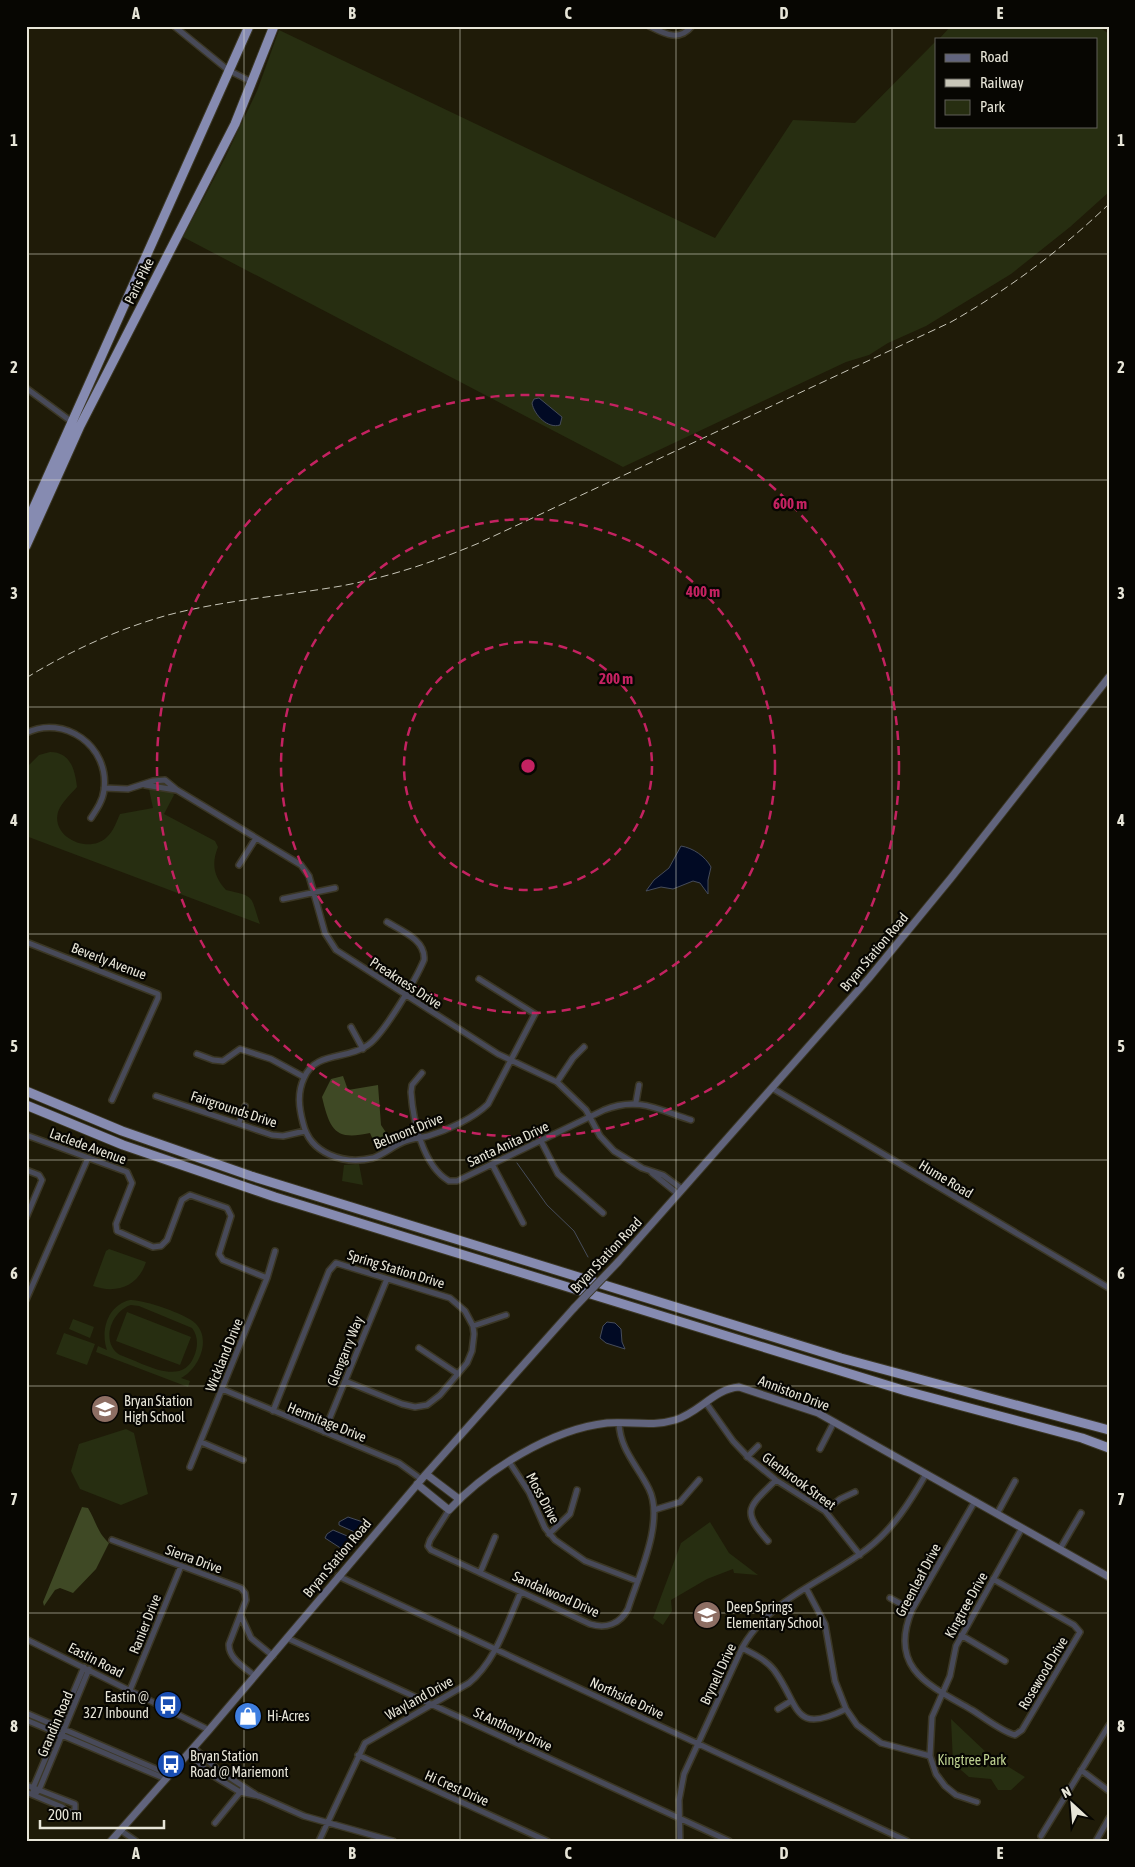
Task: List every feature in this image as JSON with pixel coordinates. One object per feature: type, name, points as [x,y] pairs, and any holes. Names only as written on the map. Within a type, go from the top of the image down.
[{"type":"highway","name":"Paris Pike","points":[[26,546],[76,424],[228,70],[249,26]]},
{"type":"highway","name":"Paris Pike","points":[[26,525],[76,424],[212,170],[253,82],[274,26]]},
{"type":"highway","points":[[26,1091],[122,1131],[251,1176],[876,1368],[1109,1430]]},
{"type":"highway","points":[[26,1106],[132,1149],[266,1194],[887,1385],[1082,1438],[1109,1448]]},
{"type":"main road","name":"Bryan Station Road","points":[[111,1841],[273,1656],[421,1479],[574,1308],[618,1262],[894,948],[1109,677]]},
{"type":"main road","name":"Anniston Drive","points":[[449,1510],[459,1500],[510,1463],[539,1444],[559,1435],[595,1425],[666,1422],[683,1417],[726,1390],[739,1387],[810,1410],[834,1422],[1109,1577]]},
{"type":"main road","points":[[421,1479],[459,1500]]},
{"type":"main road","points":[[421,1479],[449,1510]]},
{"type":"street","points":[[174,26],[228,70],[253,82]]},
{"type":"street","points":[[649,26],[674,36],[683,34],[692,26]]},
{"type":"street","points":[[26,388],[76,424]]},
{"type":"street","points":[[26,733],[50,727],[69,730],[82,737],[91,745],[98,757],[104,777],[101,800],[91,818]]},
{"type":"street","name":"Preakness Drive","points":[[104,788],[128,789],[144,785],[153,780],[165,780],[177,790],[298,861],[309,876],[324,933],[336,950],[403,995],[498,1054],[557,1082],[577,1099],[600,1136],[614,1152],[651,1172],[680,1192]]},
{"type":"street","name":"Preakness Drive","points":[[144,785],[177,790]]},
{"type":"street","points":[[239,865],[256,838]]},
{"type":"street","points":[[283,899],[314,894],[335,888]]},
{"type":"street","points":[[198,1054],[213,1060],[223,1061],[240,1049],[271,1060],[304,1077],[316,1064],[325,1058],[362,1049],[381,1031],[422,965],[424,950],[418,942],[387,922]]},
{"type":"street","name":"Beverly Avenue","points":[[26,942],[158,994],[157,1001],[112,1100]]},
{"type":"street","name":"Belmont Drive","points":[[304,1077],[299,1102],[305,1131],[313,1143],[324,1152],[348,1160],[372,1158],[402,1142],[434,1134],[482,1110],[492,1099],[535,1014],[479,979]]},
{"type":"street","points":[[351,1027],[362,1049]]},
{"type":"street","points":[[557,1082],[573,1058],[584,1047]]},
{"type":"street","name":"Santa Anita Drive","points":[[422,1073],[412,1085],[411,1092],[421,1138],[427,1158],[450,1182],[457,1181],[614,1106],[636,1102],[692,1120]]},
{"type":"street","points":[[636,1102],[639,1085]]},
{"type":"street","name":"Hume Road","points":[[772,1088],[1109,1288]]},
{"type":"street","name":"Fairgrounds Drive","points":[[156,1096],[272,1135],[283,1136],[305,1131]]},
{"type":"street","points":[[239,1123],[245,1106]]},
{"type":"street","name":"Laclede Avenue","points":[[26,1136],[127,1172],[132,1180],[116,1224],[118,1233],[153,1247],[161,1246],[167,1240],[182,1200],[190,1195],[229,1209],[230,1220],[219,1250],[223,1260],[267,1278]]},
{"type":"street","points":[[541,1140],[558,1174],[603,1213]]},
{"type":"street","points":[[27,1296],[88,1158]]},
{"type":"street","points":[[492,1164],[523,1223]]},
{"type":"street","points":[[26,1170],[39,1175],[42,1180],[26,1218]]},
{"type":"street","name":"Wickland Drive","points":[[190,1467],[267,1278],[275,1251]]},
{"type":"street","name":"Spring Station Drive","points":[[273,1411],[331,1268],[336,1263],[450,1298],[465,1311],[473,1326]]},
{"type":"street","name":"Glengarry Way","points":[[324,1432],[387,1278]]},
{"type":"street","points":[[345,1381],[402,1404],[419,1406],[434,1401],[467,1363],[472,1351],[473,1326],[506,1315]]},
{"type":"street","points":[[419,1348],[458,1374]]},
{"type":"street","name":"Hermitage Drive","points":[[222,1389],[399,1463],[421,1479]]},
{"type":"street","name":"Glenbrook Street","points":[[706,1403],[732,1440],[747,1457],[776,1480],[826,1512],[860,1554]]},
{"type":"street","points":[[820,1449],[834,1422]]},
{"type":"street","name":"Sandalwood Drive","points":[[428,1546],[430,1550],[590,1624],[607,1626],[618,1621],[626,1613],[637,1581],[652,1533],[654,1510],[650,1492],[624,1446],[619,1423]]},
{"type":"street","points":[[201,1442],[243,1460]]},
{"type":"street","points":[[747,1457],[758,1446]]},
{"type":"street","name":"Moss Drive","points":[[510,1463],[529,1492],[549,1534],[585,1562],[637,1581]]},
{"type":"street","name":"Brynell Drive","points":[[680,1841],[679,1800],[681,1781],[742,1648],[770,1612],[879,1540],[899,1518],[926,1474]]},
{"type":"street","points":[[654,1510],[680,1502],[699,1480]]},
{"type":"street","points":[[768,1541],[752,1522],[750,1512],[754,1502],[776,1480]]},
{"type":"street","points":[[996,1514],[1015,1481]]},
{"type":"street","points":[[549,1534],[570,1514],[577,1490]]},
{"type":"street","points":[[826,1512],[840,1499],[855,1492]]},
{"type":"street","name":"Greenleaf Drive","points":[[975,1501],[912,1610],[905,1634],[907,1656],[920,1677],[942,1693],[1012,1734],[1017,1734]]},
{"type":"street","name":"Anniston Drive","points":[[428,1546],[434,1532],[449,1510]]},
{"type":"street","points":[[1060,1549],[1081,1514]]},
{"type":"street","name":"Kingtree Drive","points":[[930,1756],[932,1717],[950,1676],[953,1653],[1022,1528]]},
{"type":"street","points":[[480,1572],[495,1537]]},
{"type":"street","name":"Sierra Drive","points":[[112,1540],[241,1588],[246,1596],[241,1615],[229,1644],[229,1650],[233,1657],[255,1676]]},
{"type":"street","name":"Ranier Drive","points":[[130,1690],[181,1566]]},
{"type":"street","name":"Northside Drive","points":[[338,1576],[906,1841]]},
{"type":"street","name":"Rosewood Drive","points":[[993,1579],[1074,1625],[1080,1632],[1022,1730],[1017,1734]]},
{"type":"street","points":[[806,1588],[825,1624],[834,1675],[846,1709],[861,1729],[875,1740],[887,1746],[930,1756],[936,1774],[944,1786],[960,1798],[977,1802]]},
{"type":"street","name":"Wayland Drive","points":[[319,1841],[358,1755],[370,1739],[475,1678],[487,1664],[521,1592]]},
{"type":"street","points":[[890,1598],[912,1610]]},
{"type":"street","name":"Sierra Drive","points":[[241,1615],[251,1638],[273,1656]]},
{"type":"street","points":[[962,1635],[1005,1661]]},
{"type":"street","name":"St Anthony Drive","points":[[287,1638],[729,1841]]},
{"type":"street","name":"Eastin Road","points":[[26,1639],[209,1730]]},
{"type":"street","points":[[742,1648],[770,1665],[791,1701],[804,1715],[818,1720],[846,1709]]},
{"type":"street","name":"Grandin Road","points":[[36,1789],[87,1668]]},
{"type":"street","points":[[778,1709],[791,1701]]},
{"type":"street","points":[[26,1713],[168,1777]]},
{"type":"street","points":[[26,1720],[168,1777]]},
{"type":"street","points":[[1041,1836],[1109,1725]]},
{"type":"street","points":[[191,1751],[226,1776],[259,1796],[304,1816],[393,1841]]},
{"type":"street","points":[[191,1751],[217,1778],[240,1792],[259,1796]]},
{"type":"street","name":"Hi Crest Drive","points":[[358,1755],[547,1841]]},
{"type":"street","points":[[1081,1770],[1109,1791]]},
{"type":"street","points":[[26,1785],[64,1801],[72,1802],[75,1804],[75,1810],[67,1812],[26,1792]]},
{"type":"street","points":[[215,1823],[245,1786]]},
{"type":"street","points":[[34,1795],[36,1789]]},
{"type":"street","points":[[1096,1841],[1109,1818]]},
{"type":"street","points":[[120,1830],[136,1841]]},
{"type":"green space","points":[[951,26],[1098,26],[1109,34],[1109,192],[1070,227],[1011,274],[926,326],[888,343],[869,355],[846,362],[623,467],[183,237],[225,158],[257,91],[279,30],[715,238],[793,120],[855,123],[935,42],[935,128],[1098,128],[1098,38],[940,38]]},
{"type":"green space","points":[[50,752],[67,758],[73,768],[76,780],[77,787],[58,812],[57,821],[65,835],[81,843],[98,843],[111,833],[120,814],[153,808],[149,789],[172,792],[174,795],[164,814],[215,841],[218,847],[214,865],[216,875],[226,890],[243,894],[253,902],[260,924],[26,836],[26,768],[39,755]]},
{"type":"green space","points":[[343,1076],[348,1090],[378,1085],[381,1125],[393,1143],[378,1151],[370,1133],[358,1135],[342,1134],[331,1125],[322,1097],[331,1079]]},
{"type":"green space","points":[[359,1164],[363,1185],[342,1181],[344,1165]]},
{"type":"green space","points":[[109,1249],[146,1262],[138,1277],[132,1283],[118,1289],[93,1286],[106,1251]]},
{"type":"green space","points":[[136,1300],[153,1304],[183,1315],[195,1323],[203,1337],[203,1345],[198,1361],[181,1378],[190,1381],[188,1387],[96,1352],[98,1346],[107,1350],[105,1327],[111,1313],[122,1303]],"holes":[[[131,1305],[139,1306],[192,1328],[197,1344],[195,1354],[189,1364],[182,1370],[162,1371],[120,1355],[114,1350],[110,1343],[109,1335],[113,1320],[124,1308]]]},
{"type":"green space","points":[[127,1312],[191,1337],[180,1365],[116,1341]]},
{"type":"green space","points":[[73,1319],[94,1327],[90,1338],[69,1329]]},
{"type":"green space","points":[[64,1333],[95,1344],[87,1365],[56,1354]]},
{"type":"green space","points":[[126,1429],[134,1433],[148,1494],[121,1505],[80,1489],[71,1471],[79,1444]]},
{"type":"green space","points":[[82,1507],[88,1508],[99,1531],[109,1543],[96,1569],[73,1593],[60,1588],[55,1590],[44,1606],[43,1602]]},
{"type":"green space","points":[[710,1522],[729,1553],[758,1575],[734,1573],[733,1569],[707,1579],[671,1600],[672,1611],[663,1625],[653,1618],[681,1543]]},
{"type":"green space","name":"Kingtree Park","points":[[951,1719],[988,1754],[1025,1777],[1011,1790],[998,1790],[991,1779],[969,1777],[953,1763]]},
{"type":"water","points":[[539,398],[562,417],[560,425],[551,425],[542,420],[533,408],[532,403],[534,399]]},
{"type":"water","points":[[681,846],[698,853],[711,867],[708,880],[708,894],[700,883],[693,881],[673,889],[661,887],[646,891],[654,880],[669,868]]},
{"type":"water","points":[[607,1322],[615,1323],[621,1329],[622,1342],[625,1349],[606,1343],[600,1338],[603,1326]]},
{"type":"water","points":[[348,1517],[366,1523],[359,1534],[339,1525],[339,1522]]},
{"type":"water","points":[[333,1530],[352,1538],[342,1549],[325,1538]]},
{"type":"waterway","points":[[517,1163],[547,1205],[574,1231],[588,1257]]},
{"type":"railway","points":[[26,678],[95,642],[131,627],[168,615],[211,606],[320,590],[359,582],[411,568],[479,543],[951,322],[1034,268],[1109,204]]},
{"type":"place","name":"Bryan Station High School","points":[[105,1409]]},
{"type":"place","name":"Deep Springs Elementary School","points":[[707,1615]]},
{"type":"place","name":"Eastin @ 327 Inbound","points":[[168,1705]]},
{"type":"place","name":"Hi-Acres","points":[[248,1716]]},
{"type":"place","name":"Bryan Station Road @ Mariemont","points":[[171,1764]]}]
